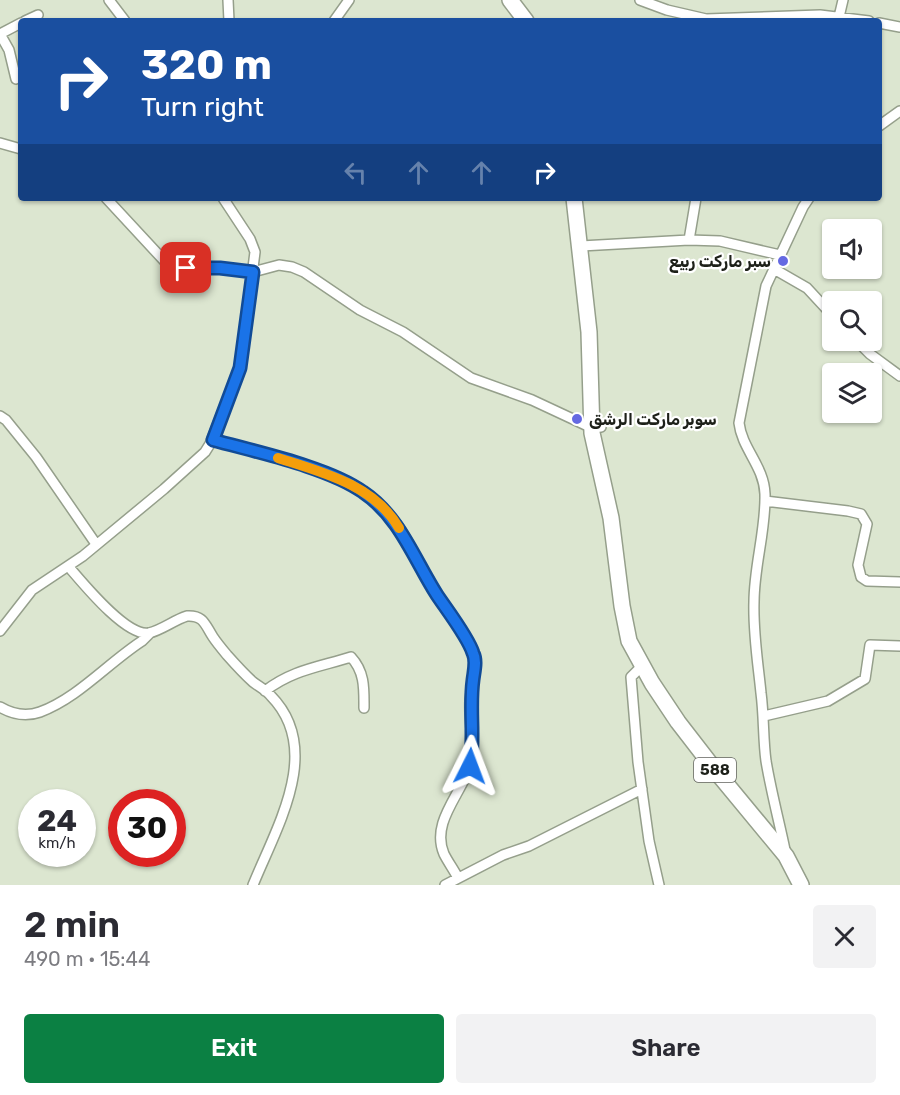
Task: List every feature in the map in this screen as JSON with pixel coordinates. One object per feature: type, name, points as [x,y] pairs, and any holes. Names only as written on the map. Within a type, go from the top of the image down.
[{"type":"main road","points":[[501,0],[515,18]]},
{"type":"main road","points":[[510,0],[524,18]]},
{"type":"main road","points":[[575,201],[594,297],[596,427],[642,666]]},
{"type":"main road","points":[[583,201],[585,246]]},
{"type":"main road","name":"588","points":[[642,666],[678,722],[718,775],[786,856],[801,885]]},
{"type":"street","points":[[109,0],[123,18]]},
{"type":"street","points":[[228,0],[229,18]]},
{"type":"street","points":[[336,18],[349,0]]},
{"type":"street","points":[[640,0],[667,10],[702,18]]},
{"type":"street","points":[[839,17],[843,0]]},
{"type":"street","points":[[32,18],[38,15]]},
{"type":"street","points":[[734,18],[820,15],[846,18]]},
{"type":"street","points":[[882,24],[900,27]]},
{"type":"street","points":[[16,79],[9,50],[0,34],[18,25]]},
{"type":"street","points":[[882,124],[900,111]]},
{"type":"street","points":[[0,143],[18,148]]},
{"type":"street","points":[[108,201],[169,266],[253,272],[279,265],[292,267],[360,310],[403,332],[471,378],[596,427]]},
{"type":"street","points":[[0,631],[32,590],[68,566],[164,489],[205,452],[213,440],[240,368],[255,252],[253,245],[225,201]]},
{"type":"street","points":[[690,240],[696,201]]},
{"type":"street","points":[[786,856],[766,760],[764,716],[755,636],[754,601],[765,501],[762,475],[754,457],[744,444],[739,423],[761,307],[780,255],[808,201]]},
{"type":"street","points":[[585,246],[690,240],[720,241],[780,255]]},
{"type":"street","points":[[774,269],[807,288],[822,304]]},
{"type":"street","points":[[867,351],[900,376]]},
{"type":"street","points":[[0,416],[6,420],[36,457],[96,544]]},
{"type":"street","points":[[213,440],[316,470],[347,482],[371,498],[396,524],[433,589],[473,652],[475,666],[470,702],[472,754],[470,766],[442,825],[441,841],[444,853],[458,878]]},
{"type":"street","points":[[765,501],[861,514],[867,524],[858,564],[861,578],[867,581],[900,582]]},
{"type":"street","points":[[68,566],[122,621],[138,631],[150,633]]},
{"type":"street","points":[[0,707],[17,714],[39,713],[70,695],[150,633],[187,616],[204,620],[216,642],[237,666],[271,696],[289,726],[297,756],[294,776],[284,809],[253,885]]},
{"type":"street","points":[[764,716],[828,701],[865,679],[870,645],[900,645]]},
{"type":"street","points":[[265,691],[300,670],[351,657],[360,669],[364,708]]},
{"type":"street","points":[[642,666],[631,677],[632,712],[651,850],[659,885]]},
{"type":"street","points":[[446,885],[503,855],[529,846],[642,789]]},
{"type":"slow traffic","points":[[278,458],[347,482],[379,504],[399,528]]},
{"type":"place","name":"سبر ماركت ربيع","points":[[783,261]]},
{"type":"place","name":"سوبر ماركت الرشق","points":[[577,419]]},
{"type":"route","points":[[186,268],[220,268],[253,272],[240,368],[213,440],[278,458],[347,482],[379,504],[396,524],[433,589],[473,652],[475,666],[470,702],[472,754],[470,766]]}]
